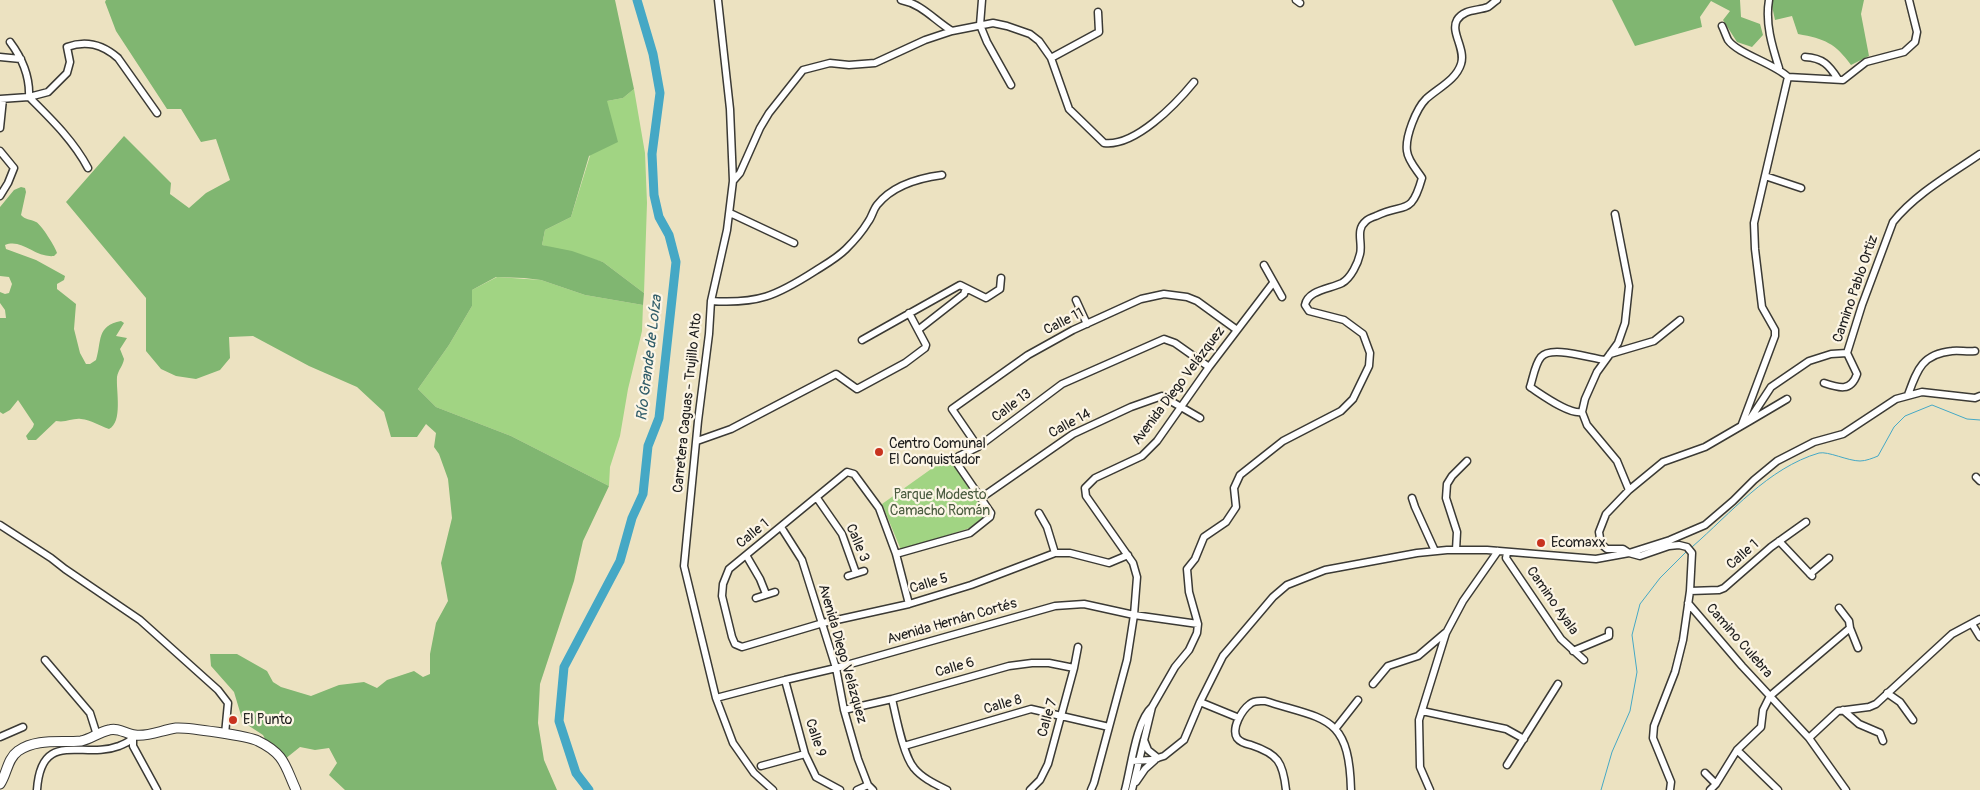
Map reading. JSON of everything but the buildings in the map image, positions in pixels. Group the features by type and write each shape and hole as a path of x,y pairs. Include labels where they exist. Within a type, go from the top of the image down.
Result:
{"main road":[{"path":"0,784 10,760 19,750 55,740 78,741 115,729 134,737 182,728 248,737 258,741 281,757 288,768 296,790"}],"street":[{"name":"Carretera Caguas - Trujillo Alto","path":"718,0 730,109 733,181 730,213 711,301 684,566 716,698 733,743 754,774 773,790"},
{"path":"901,0 922,8 941,25 952,31"},
{"path":"982,0 980,24 987,42 1011,85"},
{"path":"1125,790 1144,740 1152,707 1175,667 1189,650 1196,633 1198,624 1190,592 1187,569 1195,559 1204,537 1226,522 1236,508 1234,488 1240,474 1283,441 1342,411 1353,399 1369,366 1370,353 1363,334 1344,320 1309,311 1305,306 1306,302 1310,295 1344,282 1352,274 1361,253 1359,234 1365,221 1381,214 1407,208 1417,195 1422,178 1406,150 1413,116 1425,100 1451,79 1461,64 1462,50 1455,31 1456,21 1464,12 1497,0"},
{"path":"1769,0 1767,12 1768,26 1778,68"},
{"path":"1722,26 1728,40 1736,48 1778,68 1788,77 1843,80 1866,62 1904,52 1915,42 1916,32 1909,0"},
{"path":"1051,58 1099,32 1098,12"},
{"path":"733,181 740,172 760,128 803,70 830,64 875,63 925,40 980,24 993,23 1007,26 1030,34 1039,42 1051,58 1069,109 1104,143 1112,144 1122,141 1160,119 1194,82"},
{"path":"10,42 21,59 30,84 29,97 66,135 88,168"},
{"path":"0,128 2,99 29,97 48,92 66,73 70,62 67,47 77,43 89,43 110,50 118,58 157,113"},
{"path":"0,57 21,59"},
{"path":"1805,57 1820,58 1830,66 1838,79"},
{"path":"1745,423 1775,336 1775,330 1762,307 1754,223 1788,77"},
{"path":"0,151 14,168 0,196"},
{"name":"Camino Pablo Ortiz","path":"1628,553 1624,549 1607,549 1600,544 1599,532 1606,514 1629,490 1663,462 1705,447 1745,423 1764,396 1784,376 1809,360 1831,354 1847,353 1862,305 1893,222 1907,207 1980,154"},
{"path":"711,301 731,303 766,298 785,290 846,250 869,221 878,205 890,193 911,182 942,175"},
{"path":"1765,176 1802,188"},
{"path":"730,213 794,243"},
{"path":"1616,214 1629,286 1625,322 1618,343 1597,372 1585,399 1582,412 1587,425 1617,461 1629,490"},
{"path":"1264,265 1282,297"},
{"path":"862,340 960,285 986,298 1000,289 1001,278"},
{"name":"Avenida Diego Velázquez","path":"1091,790 1127,660 1138,577 1128,555 1086,496 1085,488 1095,478 1142,456 1157,441 1208,366 1273,283"},
{"path":"918,330 964,294 966,288"},
{"name":"Calle 11","path":"978,447 952,410 1028,355 1087,324 1141,299 1164,294 1187,297 1197,301 1237,330"},
{"path":"1076,300 1087,324"},
{"path":"697,441 731,429 836,374 857,389 905,363 925,348 926,345 909,313"},
{"path":"1610,354 1654,341 1680,320"},
{"name":"Calle 13","path":"896,554 970,532 990,517 991,513 956,462 959,456 978,447 1062,384 1164,339 1175,343 1208,366"},
{"path":"1582,412 1578,413 1569,410 1530,387 1540,358 1548,352 1556,351 1605,360"},
{"path":"1908,395 1920,366 1929,357 1954,351 1975,351"},
{"path":"1824,383 1838,388 1851,385 1854,382 1857,374 1847,353"},
{"path":"1136,761 1158,758 1170,752 1184,740 1223,656 1273,597 1287,585 1325,570 1435,551 1487,550 1596,559 1628,553 1670,540 1704,525 1777,461 1814,442 1844,434 1896,399 1922,392 1976,398 1980,396"},
{"name":"Calle 14","path":"981,498 1073,434 1123,411 1162,396 1180,406"},
{"path":"1745,423 1787,399"},
{"path":"1180,406 1200,418"},
{"path":"1456,550 1456,532 1446,498 1447,484 1467,460"},
{"name":"Calle 1","path":"735,644 722,596 722,584 729,569 847,472 854,474 879,508 896,554"},
{"name":"Calle 3","path":"816,498 842,534 856,574"},
{"path":"1412,498 1414,507 1435,551"},
{"path":"1039,514 1047,527 1056,553"},
{"name":"Calle 1","path":"1690,591 1719,590 1724,588 1779,541 1806,522"},
{"path":"0,525 140,620 218,690 228,703 225,734"},
{"name":"Avenida Diego Velázquez","path":"781,527 802,560 836,668 844,710 858,759 871,787"},
{"path":"1779,541 1811,575 1829,558"},
{"path":"1628,553 1640,556 1679,544 1687,547 1692,553 1690,591 1675,672 1654,726 1653,738 1670,782 1670,790"},
{"path":"1430,790 1420,767 1419,720 1446,632 1463,601 1498,552"},
{"name":"Calle 5","path":"735,644 742,647 823,623 909,604 971,585 1056,553 1070,553 1109,563 1128,555"},
{"name":"Camino Ayala","path":"1507,553 1506,558 1561,639 1584,660"},
{"path":"896,554 909,604"},
{"path":"746,555 760,579 766,594"},
{"name":"Calle 3","path":"848,576 864,572"},
{"path":"756,598 775,592"},
{"name":"Camino Culebra","path":"1688,603 1742,666 1809,738 1846,790"},
{"name":"Avenida Hernán Cortés","path":"716,698 836,668 1055,606 1084,604 1134,615 1198,624"},
{"path":"1839,608 1849,621 1858,648"},
{"path":"1809,738 1838,711 1869,707 1876,704 1952,634 1980,619"},
{"path":"1972,624 1980,636"},
{"path":"1710,790 1716,784 1736,750 1761,727 1763,710 1770,696 1850,628"},
{"path":"1573,651 1609,636 1609,631"},
{"path":"1372,684 1388,666 1418,656 1446,632"},
{"name":"Calle 7","path":"1030,790 1040,780 1048,764 1078,647"},
{"path":"45,660 90,713 97,735"},
{"name":"Calle 6","path":"844,710 892,699 1009,666 1049,663 1074,668"},
{"name":"Calle 9","path":"785,680 805,754 816,777 840,790"},
{"path":"1507,765 1558,684"},
{"path":"1887,693 1900,702 1912,720"},
{"path":"892,699 904,746 913,767 930,781 947,790"},
{"path":"1336,728 1358,700"},
{"path":"1286,790 1284,772 1281,764 1274,756 1265,750 1236,738 1235,731 1239,718 1250,703 1265,701 1316,716 1336,728 1344,740 1347,752 1351,790"},
{"path":"1200,702 1239,718"},
{"path":"1132,789 1141,727 1148,710 1152,707"},
{"name":"Calle 8","path":"904,746 1031,709 1109,726"},
{"path":"1843,710 1859,724 1880,733 1883,741"},
{"path":"1422,711 1506,729 1524,738"},
{"path":"0,737 23,727"},
{"path":"37,790 40,770 44,761 52,754 64,750 102,750 113,748 134,737"},
{"path":"134,737 133,746 157,790"},
{"path":"1144,740 1148,750 1158,758"},
{"path":"1736,750 1778,790"},
{"path":"761,766 805,754"},
{"path":"1132,789 1146,769 1158,758"},
{"path":"1705,772 1716,784"},
{"path":"857,790 871,787"}],"green space":[{"path":"106,0 615,0 634,89 623,98 607,101 618,142 589,156 571,217 545,230 542,245 572,251 603,262 644,293 643,305 585,295 541,280 496,277 472,290 472,306 449,345 418,389 436,407 511,436 609,486 583,541 574,581 540,684 538,723 544,760 557,790 345,790 329,775 337,763 329,748 315,750 300,747 285,759 267,743 263,735 243,722 234,692 211,666 210,654 237,654 267,671 273,682 281,687 311,696 339,685 364,682 377,688 387,680 414,671 423,677 430,674 430,654 436,623 448,601 441,563 452,518 448,479 439,454 434,447 436,433 426,424 417,437 391,437 384,412 357,387 309,366 253,336 229,337 230,358 220,370 196,379 176,376 161,369 146,351 146,298 66,202 124,136 171,183 170,194 189,208 206,193 230,180 216,139 201,142 181,109 167,109 116,31 105,2"},
{"path":"1612,0 1740,0 1741,17 1760,24 1763,35 1752,47 1737,42 1723,20 1730,11 1711,1 1700,17 1702,27 1635,46"},
{"path":"1773,0 1864,0 1861,14 1869,56 1851,65 1829,43 1798,34 1792,16 1775,20 1772,6"},
{"path":"634,89 645,153 647,203 644,293 603,262 542,245 545,230 571,217 607,101 623,98"},
{"path":"21,187 25,188 26,192 21,215 38,224 48,236 57,253 54,256 47,256 17,244 5,245 6,249 36,260 65,276 64,280 57,284 57,289 76,304 74,329 80,353 86,364 96,360 101,335 107,327 121,321 124,323 116,336 127,338 120,349 124,359 117,377 118,406 116,420 109,429 81,419 56,421 36,440 28,440 26,436 34,424 18,400 10,410 3,414 0,412 0,318 6,318 5,310 0,303 0,292 9,293 12,284 9,277 0,276 0,207 14,190"},
{"path":"497,277 541,280 585,295 643,305 642,331 628,389 620,436 610,467 609,486 511,436 436,407 418,389 449,345 472,306 472,290"},
{"name":"Parque Modesto Camacho Román","path":"948,457 987,514 970,528 901,550 882,504"}],"waterway":[{"name":"Río Grande de Loíza","path":"589,790 576,773 559,721 564,667 620,561 632,518 643,494 648,446 659,418 676,262 669,235 659,217 654,195 652,154 660,93 653,54 637,0"},
{"path":"1692,547 1767,480 1800,460 1819,453 1860,461 1878,456 1894,427 1905,416 1932,405 1967,419 1980,420"},
{"path":"1601,790 1612,752 1630,711 1637,672 1632,635 1640,604 1660,578 1686,552"}],"place":[{"name":"Centro Comunal El Conquistador","path":"879,452"},
{"name":"Ecomaxx","path":"1541,543"},
{"name":"El Punto","path":"233,720"}]}
